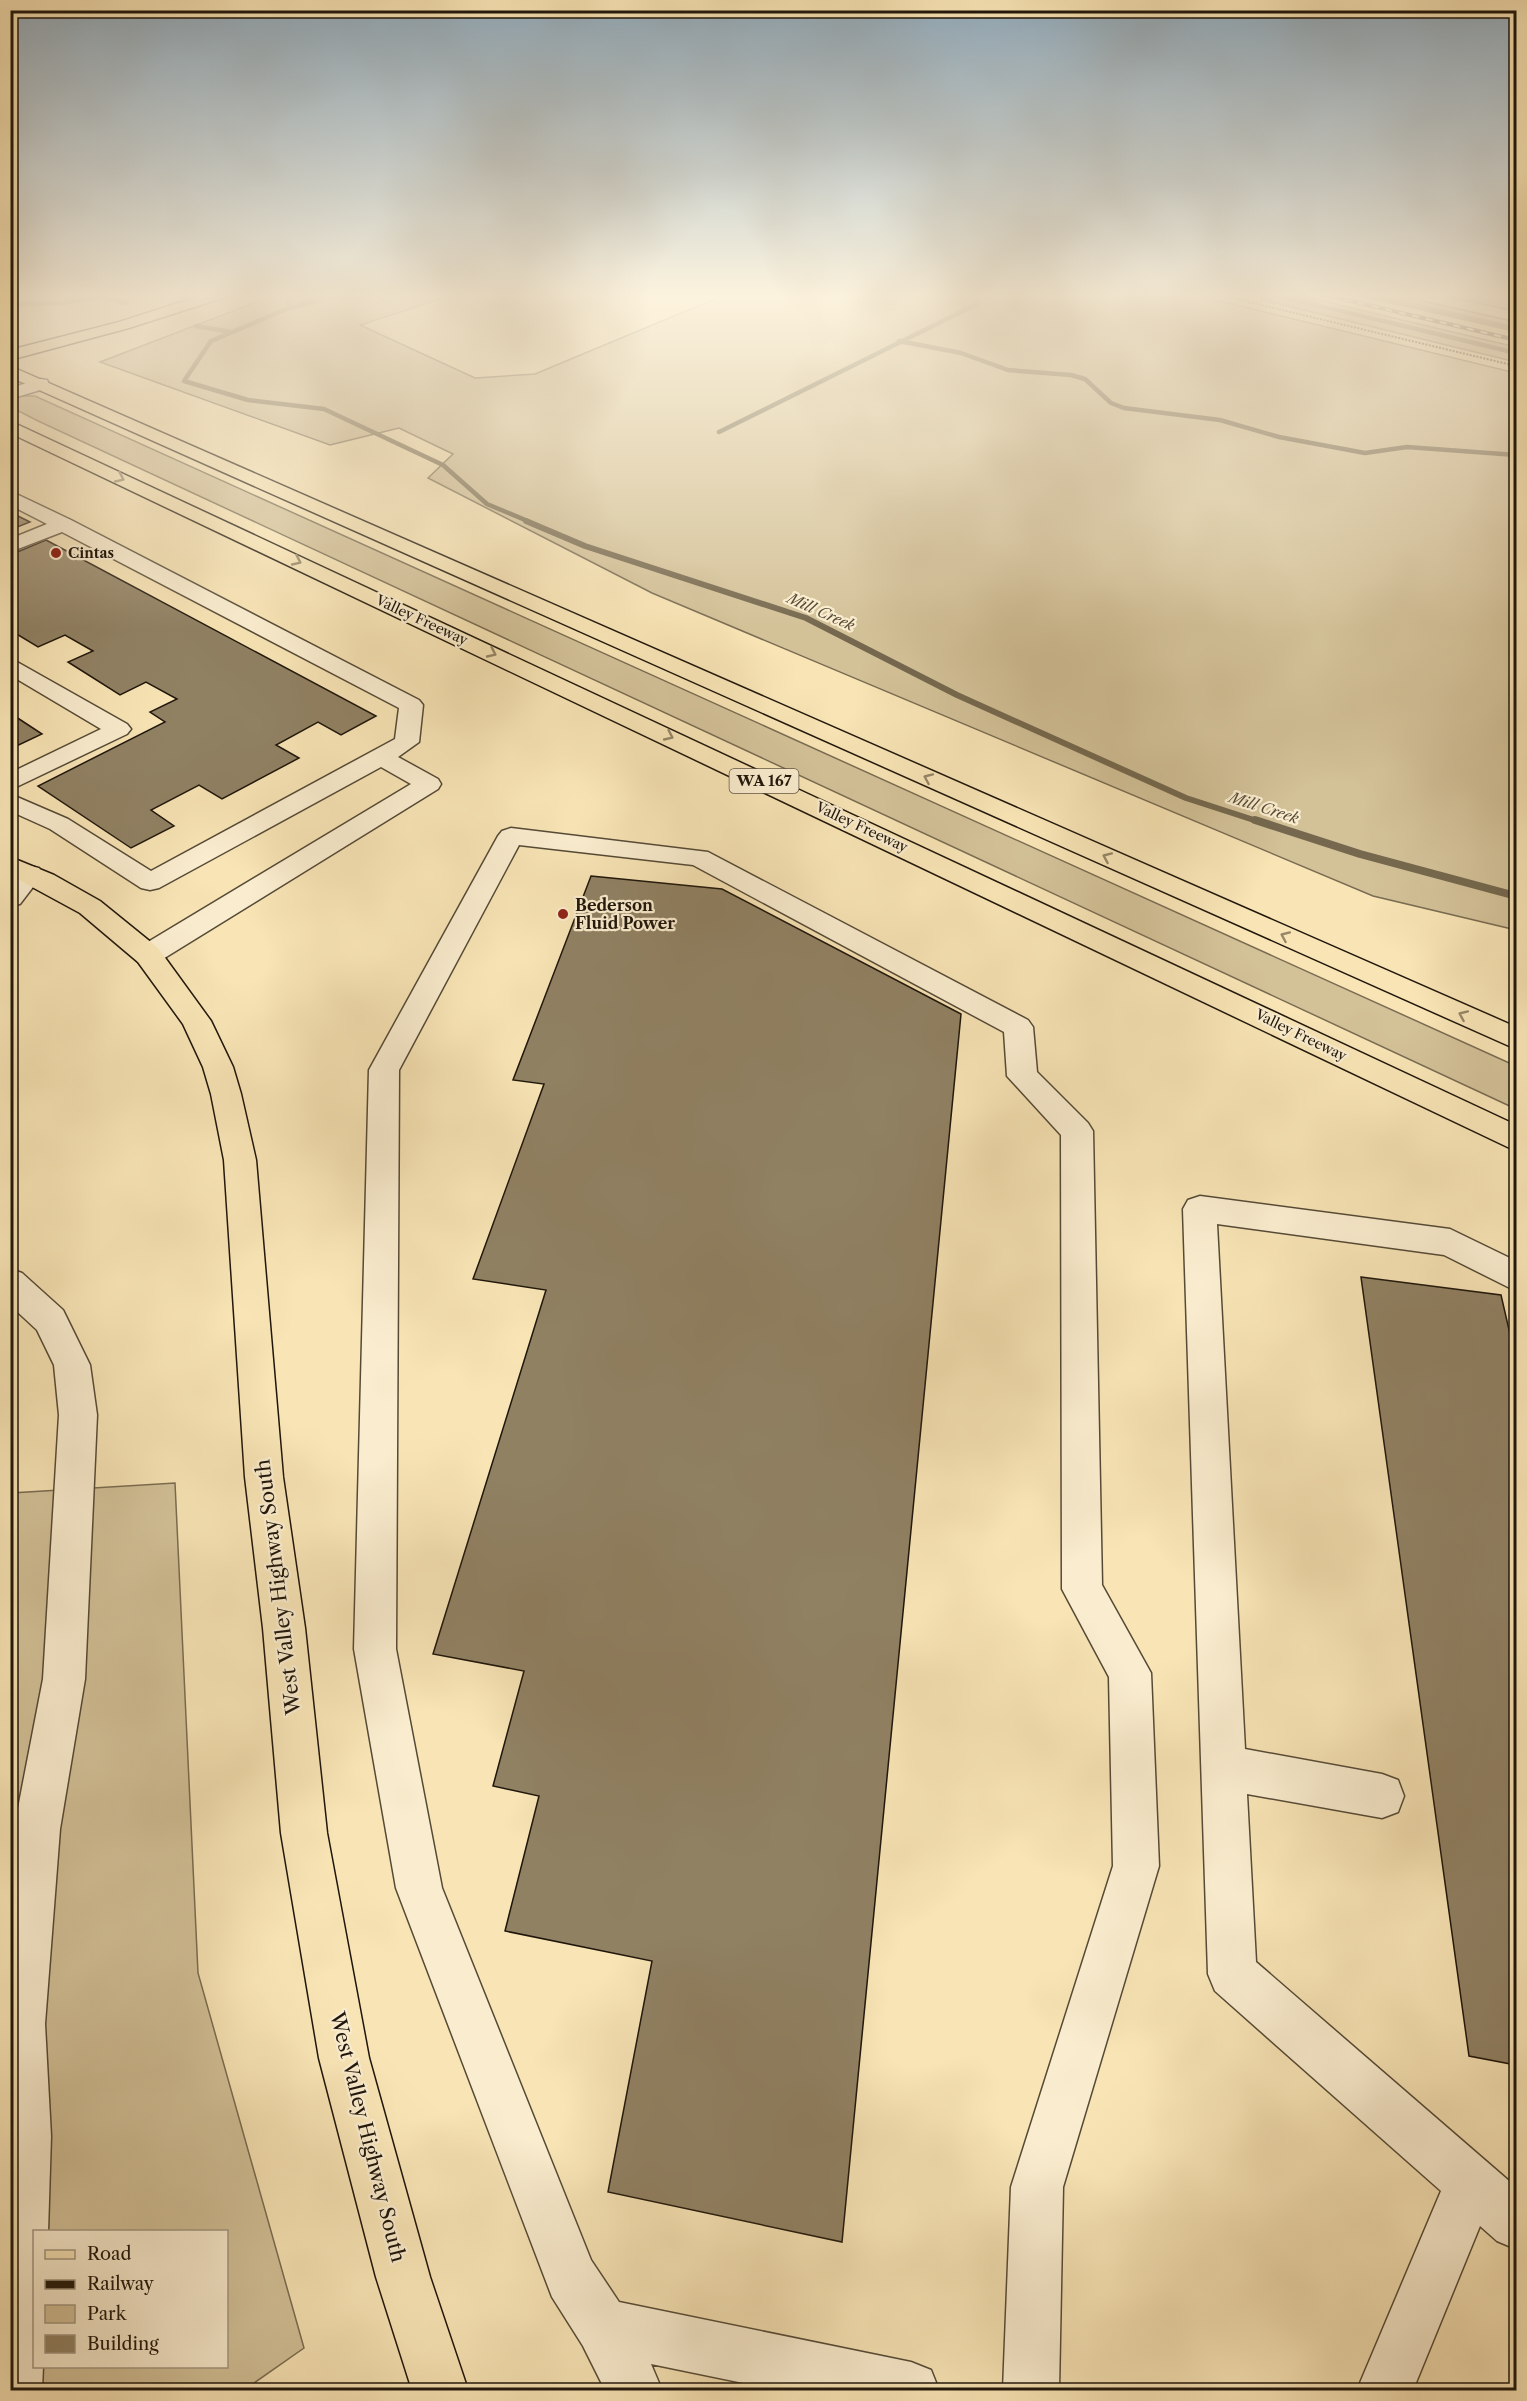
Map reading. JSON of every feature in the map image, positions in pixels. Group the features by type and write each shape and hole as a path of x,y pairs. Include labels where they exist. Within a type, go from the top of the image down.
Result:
{"main road":[{"path":"88,405 1516,1039"},
{"name":"Valley Freeway","path":"10,426 1190,982 1516,1139"},
{"name":"West Valley Highway South","path":"17,875 104,916 148,955 182,999 218,1066 240,1160 264,1477 284,1628 304,1833 344,2058 403,2277 438,2389"}],"street":[{"path":"10,497 411,705 407,742 150,882 59,824 10,801"},
{"path":"10,546 64,525"},
{"path":"10,665 119,729 10,783"},
{"path":"148,955 429,784 381,757"},
{"path":"634,2391 603,2326 571,2278 419,1888 375,1650 384,1070 511,836 699,858 1018,1027 1022,1076 1077,1131 1082,1588 1130,1673 1136,1866 1037,2187 1031,2391"},
{"path":"10,898 17,875"},
{"path":"1516,1277 1450,1242 1200,1209 1232,1974 1516,2222"},
{"path":"10,1283 50,1320 72,1365 78,1415 63,1679 37,1829 20,2024 25,2136 14,2391"},
{"path":"1223,1767 1382,1796"},
{"path":"1385,2391 1471,2182"},
{"path":"603,2326 910,2391"}],"green space":[{"path":"11,405 55,405 1516,1066 1516,1109 36,420"},
{"path":"219,405 1516,405 1516,930 1373,896 652,593 428,478 453,454 399,428 330,445"},
{"path":"175,1483 198,1973 304,2348 244,2390 11,2390 11,1493"}],"building":[{"path":"10,512 30,522 10,530"},
{"path":"46,540 376,716 341,735 318,722 276,745 299,758 222,799 199,785 151,810 174,826 131,848 38,786 165,722 150,712 177,699 146,682 120,695 68,662 93,651 65,635 38,647 10,630 10,607 13,606 10,604 10,555"},
{"path":"10,713 42,734 10,749"},
{"path":"591,876 722,889 961,1014 842,2242 608,2192 652,1961 505,1931 539,1796 493,1786 524,1671 433,1654 546,1290 473,1279 544,1084 513,1080"},
{"path":"1361,1277 1501,1295 1516,1360 1516,2065 1469,2056"}],"waterway":[{"name":"Mill Creek","path":"291,405 324,409 443,465 487,504 530,522"},
{"path":"719,432 773,405"},
{"path":"1116,405 1124,408 1220,420 1279,437 1365,453 1407,447 1516,455"},
{"name":"Mill Creek","path":"526,521 585,546 806,618 957,695 1186,798 1260,822"},
{"name":"Mill Creek","path":"1255,820 1360,854 1516,896"}],"place":[{"name":"Cintas","path":"56,553"},
{"name":"Bederson Fluid Power","path":"563,914"}]}
